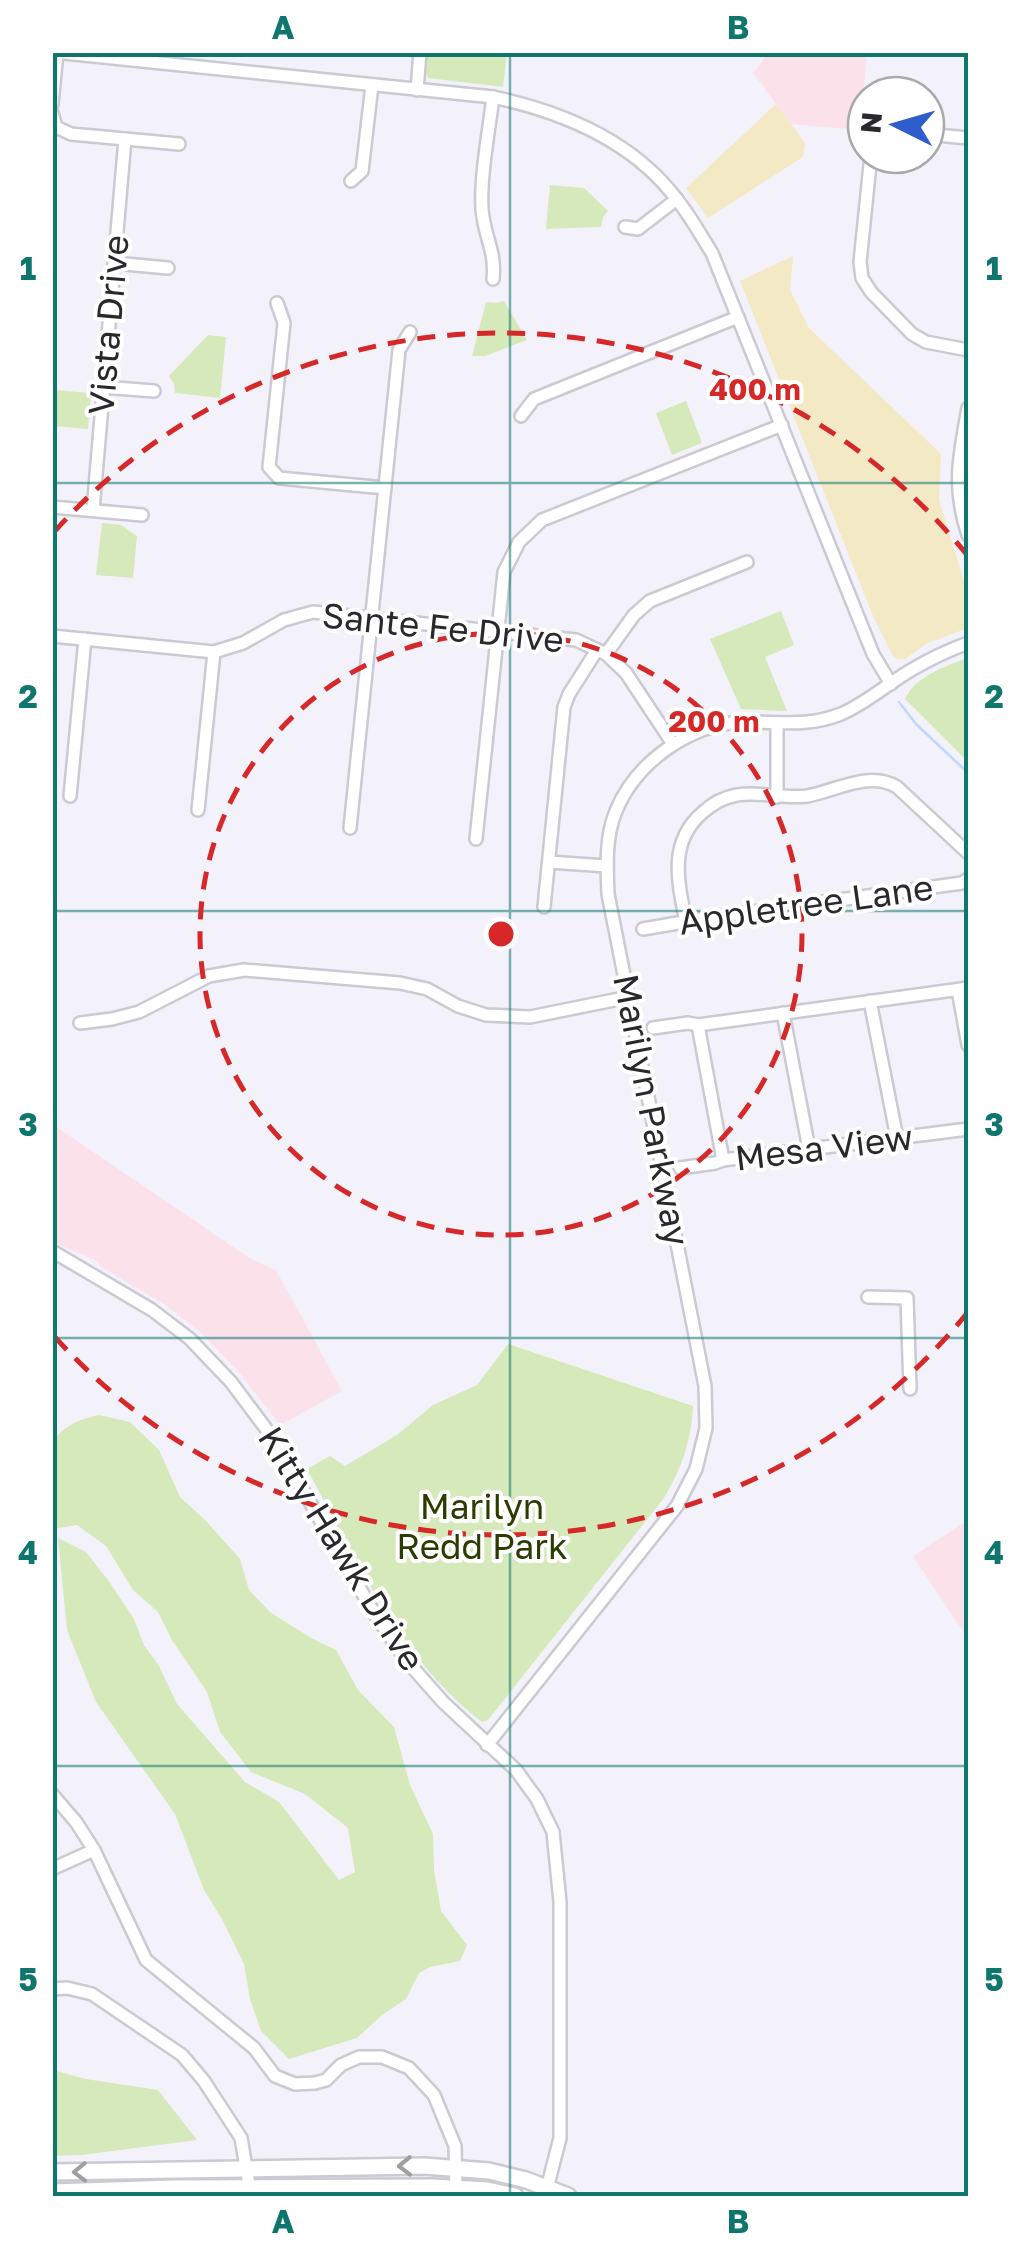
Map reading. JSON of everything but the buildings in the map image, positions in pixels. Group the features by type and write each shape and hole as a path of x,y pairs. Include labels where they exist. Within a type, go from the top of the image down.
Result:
{"main road":[{"path":"52,2172 424,2166 489,2170 526,2180 546,2192 568,2196"},
{"path":"52,2192 174,2188 250,2193 456,2194 487,2190 515,2196"}],"street":[{"path":"417,90 420,52"},
{"path":"52,104 56,53 493,97 562,116 604,136 644,163 677,199 712,253 873,654 890,684"},
{"path":"351,181 362,171 372,85"},
{"path":"493,97 482,204 485,231 495,258 493,279"},
{"path":"52,113 56,127 70,134 178,144"},
{"name":"Vista Drive","path":"92,510 125,139"},
{"path":"869,175 860,262 862,278 912,334 926,342 968,350"},
{"path":"625,227 638,229 677,199"},
{"path":"114,264 168,268"},
{"path":"277,303 284,322 270,467 279,478 385,488"},
{"path":"521,416 534,399 738,318"},
{"path":"350,828 399,350 410,332"},
{"path":"104,387 154,391"},
{"path":"968,408 958,488 968,535"},
{"path":"476,839 504,572 519,542 542,520 782,425"},
{"path":"52,507 142,514"},
{"path":"544,907 568,694 650,601 746,562"},
{"name":"Sante Fe Drive","path":"52,636 214,652 244,643 284,620 312,612 576,640 602,652 626,672 673,744"},
{"path":"70,796 85,639"},
{"name":"Marilyn Parkway","path":"487,1745 677,1506 696,1469 706,1428 705,1386 608,894 608,840 616,810 639,774 673,744 700,730 740,722 810,724 843,713 911,670 968,643"},
{"path":"198,810 214,652"},
{"path":"777,725 777,797"},
{"path":"686,922 678,881 679,852 689,825 707,808 740,794 806,796 861,782 887,781 968,852"},
{"path":"549,862 607,866"},
{"name":"Appletree Lane","path":"643,929 962,883 968,879"},
{"path":"80,1023 139,1012 208,976 244,970 400,983 427,989 458,1006 486,1015 530,1017 629,997"},
{"path":"653,1028 963,989 968,1045"},
{"path":"870,1002 897,1138"},
{"path":"784,1013 810,1149"},
{"path":"698,1024 724,1160"},
{"name":"Mesa View","path":"680,1168 968,1129"},
{"name":"Kitty Hawk Drive","path":"52,1251 152,1310 190,1339 231,1382 274,1438 374,1613 406,1660 443,1702 516,1770 537,1800 553,1832 560,1902 560,2138 546,2192"},
{"path":"868,1296 907,1298 910,1389"},
{"path":"52,1794 94,1850 146,1960 254,2048 276,2076 294,2084 316,2083 359,2057 382,2057 409,2068 434,2095 455,2146 456,2194"},
{"path":"52,1869 94,1850"},
{"path":"52,1988 92,1994 182,2055 241,2138 250,2193"}],"shaded area":[{"path":"768,53 867,53 865,75 846,75 846,129 791,124 753,73"},
{"path":"52,1124 251,1259 276,1270 342,1391 280,1425 238,1371 199,1331 97,1261 53,1242"},
{"path":"968,1520 968,1639 913,1556"}],"green space":[{"path":"425,53 507,53 503,87 428,78"},
{"path":"550,185 584,188 608,211 601,227 546,229"},
{"path":"504,301 527,340 485,356 472,356 486,302"},
{"path":"208,335 226,337 220,398 175,393 169,376"},
{"path":"53,390 91,393 88,429 53,426"},
{"path":"686,401 702,443 672,455 656,413"},
{"path":"102,523 121,525 137,536 133,578 96,575"},
{"path":"781,611 794,645 765,657 787,711 741,709 710,639"},
{"path":"968,658 968,762 905,699 923,678"},
{"name":"Marilyn Redd Park","path":"508,1344 693,1406 684,1454 664,1498 488,1720 482,1722 426,1668 403,1637 381,1605 307,1469 330,1456 345,1466 397,1435 433,1405 477,1385"},
{"path":"99,1415 130,1422 159,1450 180,1497 240,1559 249,1590 271,1613 336,1650 358,1690 394,1727 410,1785 433,1834 441,1911 467,1945 460,1961 419,1973 406,1999 357,2038 289,2059 261,2031 244,1964 204,1890 175,1814 96,1702 67,1630 58,1538 86,1552 108,1580 134,1619 177,1704 245,1782 279,1802 339,1880 355,1872 348,1828 305,1794 251,1772 220,1732 207,1692 158,1612 133,1590 106,1546 77,1525 53,1529 52,1437 76,1422"},
{"path":"53,2070 158,2090 197,2140 53,2156"}],"sand":[{"path":"776,104 805,143 803,157 708,218 686,188"},
{"path":"793,256 790,290 809,328 941,454 939,500 968,594 968,628 928,643 905,659 893,656 873,616 740,281"}],"waterway":[{"path":"899,702 916,724 968,773"}]}
